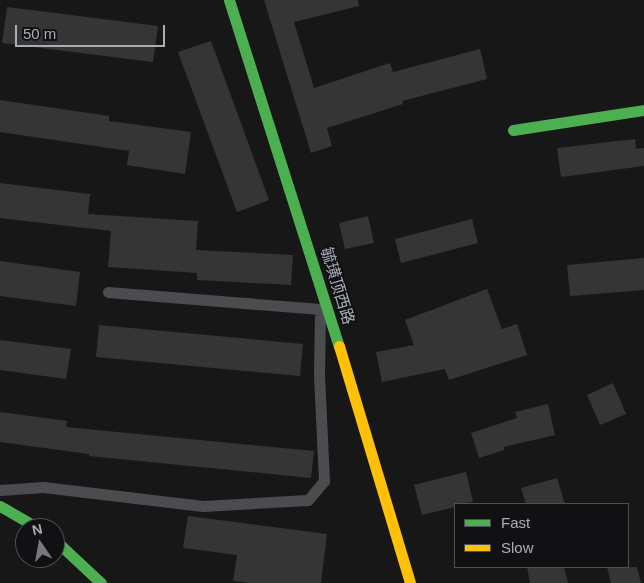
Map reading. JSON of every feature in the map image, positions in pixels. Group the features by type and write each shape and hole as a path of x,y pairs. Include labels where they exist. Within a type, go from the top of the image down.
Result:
{"street":[{"name":"毓璜顶西路","path":"228,0 313,262 410,583"},
{"path":"513,130 644,110"},
{"path":"0,506 21,518"},
{"path":"65,548 101,583"}],"lane":[{"path":"0,490 43,487 203,506 308,500 324,481 319,373 320,309 313,262"},
{"path":"108,292 320,309"}],"building":[{"path":"264,0 358,0 359,6 294,22 314,88 390,63 393,72 480,49 487,79 402,101 403,104 327,128 332,146 311,153"},
{"path":"7,7 158,26 153,62 2,43"},
{"path":"211,41 269,200 237,212 178,52"},
{"path":"0,100 109,116 109,121 191,132 185,174 127,165 129,151 0,132"},
{"path":"635,139 636,149 644,148 644,166 561,177 557,148"},
{"path":"0,183 90,194 88,214 198,221 196,250 293,255 291,285 197,280 197,273 108,267 111,231 0,218"},
{"path":"368,216 374,243 345,249 339,223"},
{"path":"472,219 478,243 401,263 395,239"},
{"path":"644,258 644,290 570,296 567,265"},
{"path":"0,261 80,272 76,306 0,296"},
{"path":"487,289 502,329 517,324 527,355 449,380 445,369 382,382 376,352 414,345 405,320"},
{"path":"99,325 303,344 300,376 96,357"},
{"path":"0,340 71,349 66,379 0,370"},
{"path":"613,383 626,414 600,425 587,395"},
{"path":"548,404 555,435 504,447 504,450 479,458 471,433 517,418 515,412"},
{"path":"0,412 67,421 66,427 314,451 311,478 89,456 89,454 0,442"},
{"path":"466,472 473,502 454,503 454,507 422,515 414,485"},
{"path":"557,478 565,503 526,503 521,488"},
{"path":"188,516 327,534 321,583 250,583 233,581 237,555 183,548"},
{"path":"637,567 641,583 611,583 607,568"},
{"path":"527,568 564,568 568,583 530,583"}],"traffic: fast":[{"path":"229,0 339,346"},
{"path":"513,130 644,110"},
{"path":"0,506 21,518"},
{"path":"65,549 101,583"}],"traffic: slow":[{"path":"339,346 410,583"}]}
